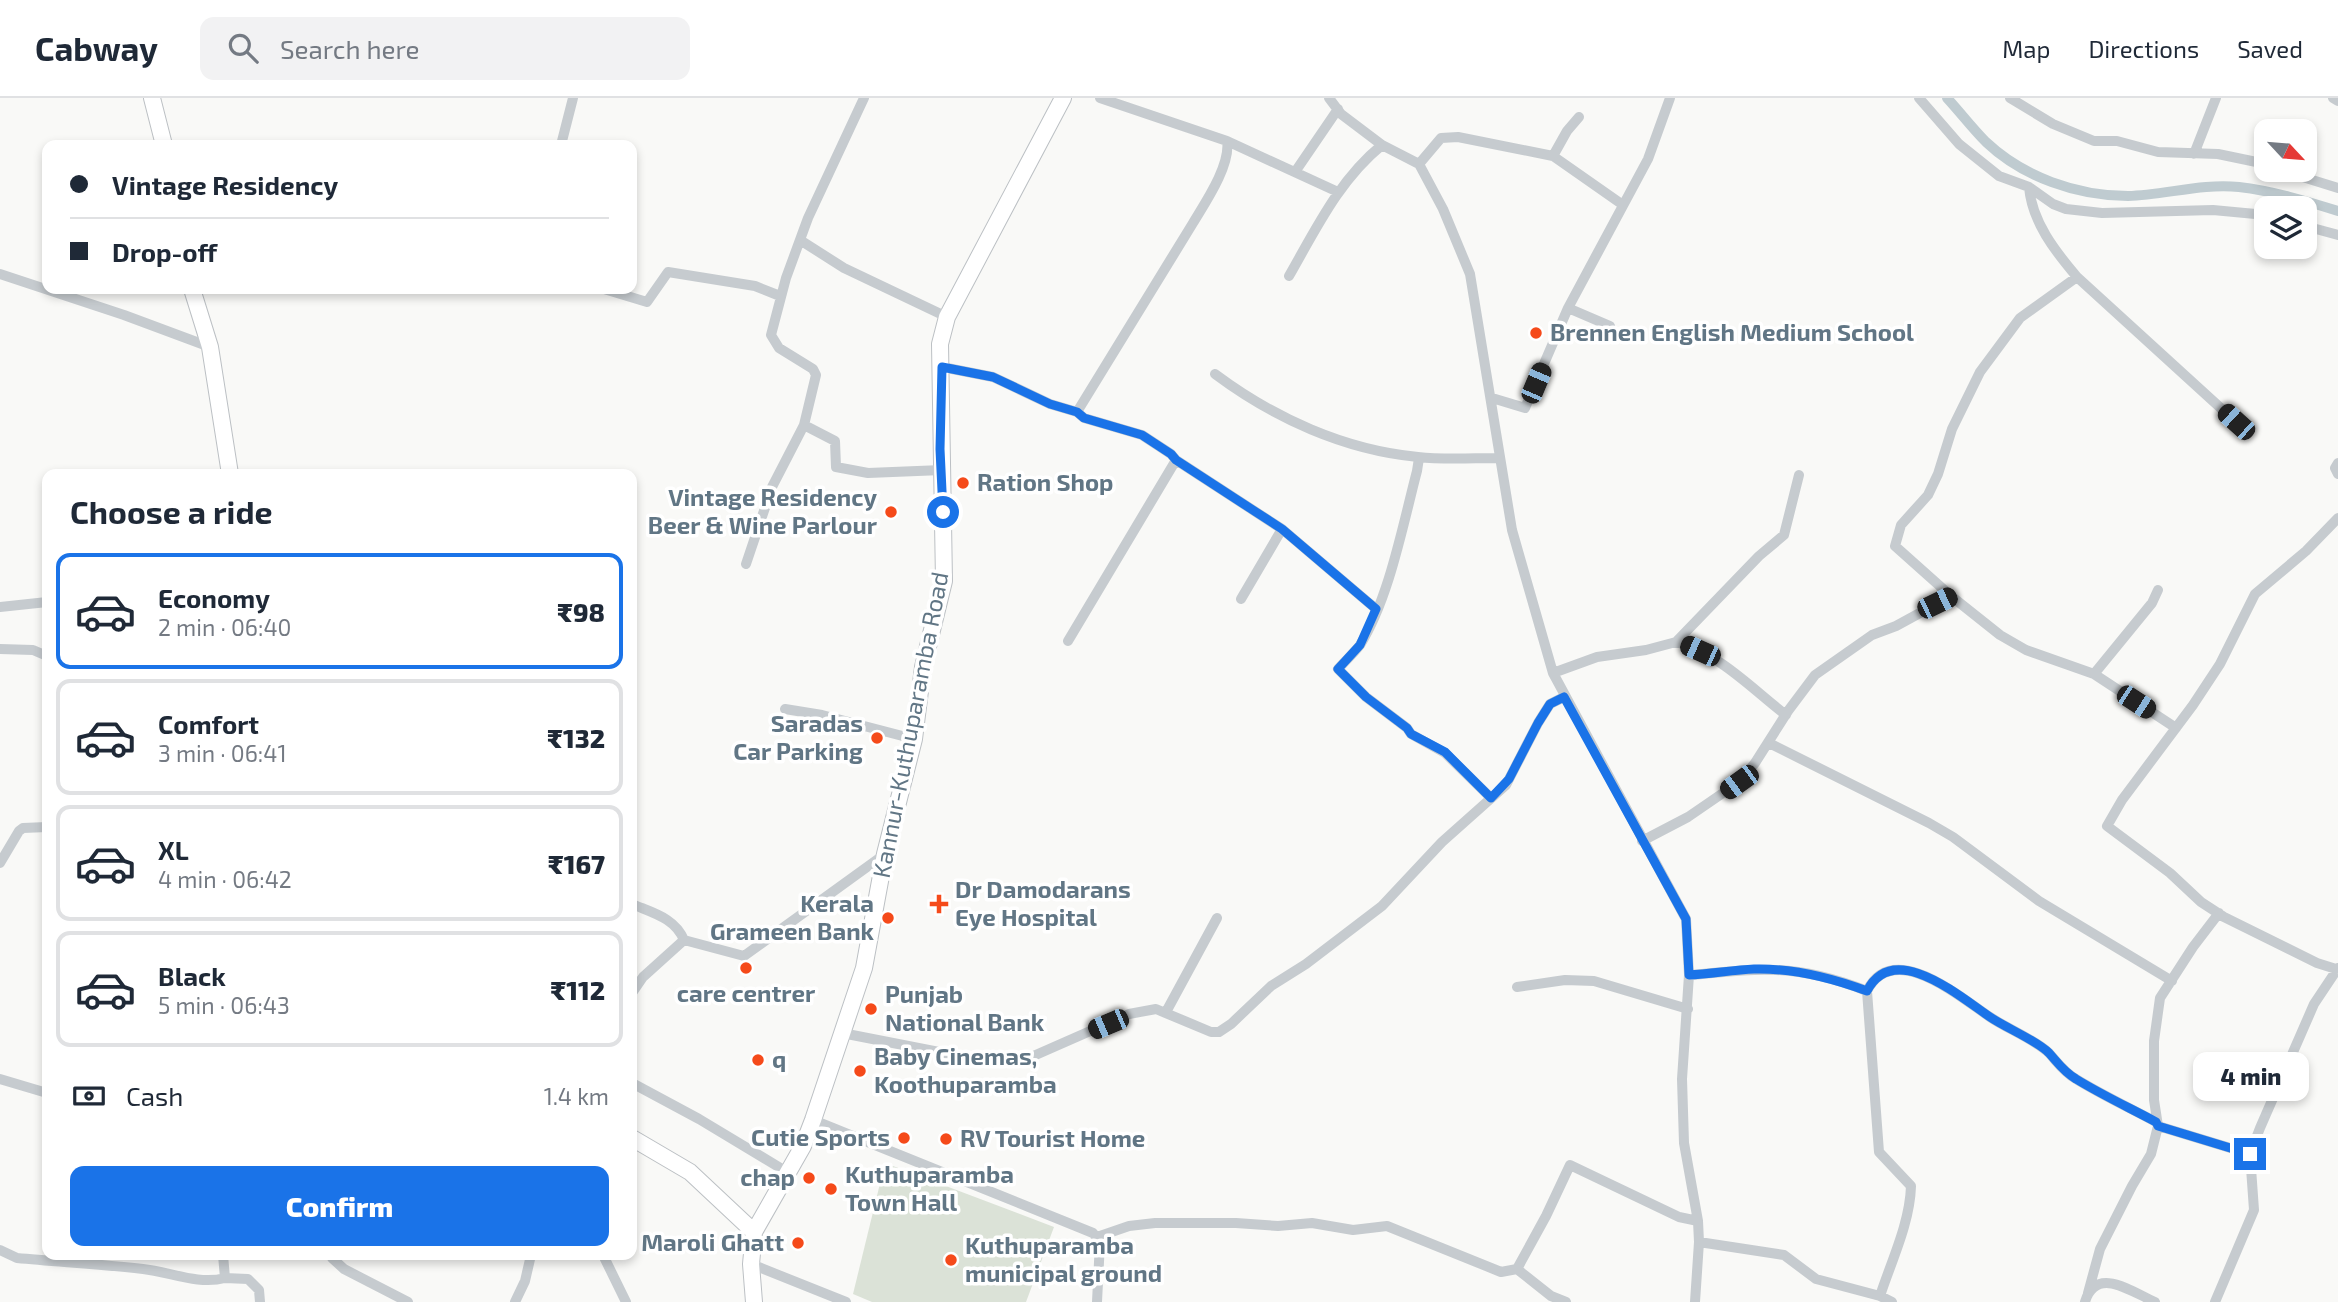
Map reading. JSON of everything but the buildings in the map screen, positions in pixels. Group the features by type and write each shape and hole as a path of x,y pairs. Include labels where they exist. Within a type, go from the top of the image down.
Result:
{"main road":[{"path":"142,98 152,140"},
{"path":"152,98 163,140"},
{"name":"Kannur-Kuthuparamba Road","path":"754,1232 803,1146 864,968 885,855 914,738 923,667 944,580 940,344 947,317 1063,98"},
{"path":"194,294 210,347 229,469"},
{"path":"637,1142 690,1172 754,1232 751,1264 754,1302"}],"street":[{"path":"562,140 573,98"},
{"path":"746,565 772,487 804,425 816,375 813,369 779,348 771,335 780,296 808,218 864,98"},
{"path":"1100,98 1227,141 1338,192"},
{"path":"1329,98 1338,109 1382,145 1419,164 1443,209 1470,274 1512,530 1553,673 1686,919 1689,975 1682,1079 1684,1143 1698,1221 1695,1302"},
{"path":"1492,398 1525,408 1569,308 1648,159 1670,98"},
{"path":"1919,98 1959,144 1999,176 2029,187 2053,204 2066,209 2102,212 2213,210 2254,214"},
{"path":"2010,98 2053,124 2094,141 2117,141 2158,152 2218,154 2254,162"},
{"path":"2194,154 2216,98"},
{"path":"2333,98 2338,101"},
{"path":"1295,172 1338,109"},
{"path":"1553,156 1567,131 1579,117"},
{"path":"1419,164 1441,138 1458,137 1553,156 1623,205"},
{"path":"1077,412 1210,195 1229,152 1227,141"},
{"path":"1289,275 1338,192 1364,160 1382,145"},
{"path":"2317,181 2338,188"},
{"path":"2029,187 2038,220 2057,253 2077,277 2236,422"},
{"path":"2317,229 2338,235"},
{"path":"800,240 845,268 947,317"},
{"path":"621,294 647,302 668,272 755,286 780,296"},
{"path":"0,274 42,288"},
{"path":"2077,277 2020,318 1980,372 1952,429 1938,474 1928,495 1901,526 1895,546 2000,635 2026,650 2094,674 2176,728"},
{"path":"60,294 210,347"},
{"path":"1569,308 1610,326"},
{"path":"942,367 993,377 1050,404 1077,412 1084,418 1142,435 1282,529 1376,609"},
{"path":"1215,374 1236,389 1319,434 1368,448 1419,458 1499,458"},
{"path":"804,425 835,441 836,467 868,473 942,470"},
{"path":"1419,458 1411,495 1376,609 1360,645 1338,669 1366,697 1411,734 1445,752 1491,798"},
{"path":"1068,640 1176,460"},
{"path":"2338,463 2335,468 2338,474"},
{"path":"1553,673 1597,657 1647,650 1676,642 1759,556 1784,535 1799,475"},
{"path":"2215,1302 2254,1210 2250,1154 2314,1004 2337,969 2317,962 2219,914 2107,826 2122,800 2220,664 2255,594 2306,551 2338,518"},
{"path":"1241,599 1282,529"},
{"path":"2094,674 2152,603 2158,590"},
{"path":"1642,841 1688,817 1739,782 1815,675 1872,635 1896,626 1951,596"},
{"path":"0,607 42,603"},
{"path":"1676,642 1700,651 1722,665 1786,715"},
{"path":"0,649 33,650 42,654"},
{"path":"842,1033 990,1062 1022,1061 1129,1014 1156,1009 1211,1032 1219,1031 1231,1024 1271,986 1306,964 1381,906 1442,842 1509,779 1550,704 1564,697"},
{"path":"785,709 822,715 914,738"},
{"path":"1769,743 1929,823 2039,901 2172,981"},
{"path":"0,863 19,831 23,828 42,827"},
{"path":"684,940 704,943 744,956 885,855"},
{"path":"637,906 669,920 679,928 684,940"},
{"path":"2087,1297 2100,1249 2151,1154 2157,1124 2154,1041 2160,998 2219,914"},
{"path":"1166,1012 1217,918"},
{"path":"637,986 684,940"},
{"path":"1689,975 1752,969 1779,970 1841,981 1867,991"},
{"path":"1880,1296 1911,1197 1911,1186 1879,1152 1867,991 1872,982 1883,974 1903,971 1921,974 1966,998 1988,1016 2042,1049 2076,1079 2157,1124 2250,1154"},
{"path":"1517,987 1565,980 1594,981 1688,1009"},
{"path":"0,1079 42,1092"},
{"path":"637,1086 787,1172"},
{"path":"813,1120 1087,1230 1097,1237 1100,1248 1097,1302"},
{"path":"1517,1269 1570,1165 1679,1217 1698,1221"},
{"path":"1097,1237 1129,1226 1155,1223 1278,1226 1312,1223 1353,1230 1387,1226 1501,1272 1517,1269 1551,1296 1566,1302"},
{"path":"1699,1242 1784,1255 1816,1279 1880,1296 1892,1302"},
{"path":"0,1251 17,1258 148,1269 198,1280 248,1279 259,1290 260,1302"},
{"path":"223,1260 225,1278"},
{"path":"334,1260 344,1269 408,1302"},
{"path":"515,1302 525,1281 530,1260"},
{"path":"605,1260 626,1302"},
{"path":"751,1264 846,1302"},
{"path":"2087,1297 2101,1283 2110,1282 2155,1302"}],"shaded area":[{"name":"Kuthuparamba municipal ground","path":"885,1163 1054,1227 1026,1302 872,1302 853,1294"}],"waterway":[{"path":"1947,98 1981,137 2001,154 2034,174 2070,188 2128,196 2211,187 2239,187 2302,200 2338,211"}],"place":[{"name":"Brennen English Medium School","path":"1536,333"},
{"name":"Ration Shop","path":"963,483"},
{"name":"Vintage Residency Beer & Wine Parlour","path":"891,512"},
{"name":"Saradas Car Parking","path":"877,738"},
{"name":"Dr Damodarans Eye Hospital","path":"939,904"},
{"name":"Kerala Grameen Bank","path":"888,918"},
{"name":"care centrer","path":"746,968"},
{"name":"Punjab National Bank","path":"871,1009"},
{"name":"q","path":"758,1060"},
{"name":"Baby Cinemas, Koothuparamba","path":"860,1071"},
{"name":"Cutie Sports","path":"904,1138"},
{"name":"RV Tourist Home","path":"946,1139"},
{"name":"chap","path":"809,1178"},
{"name":"Kuthuparamba Town Hall","path":"831,1189"},
{"name":"Maroli Ghatt","path":"798,1243"},
{"name":"Kuthuparamba municipal ground","path":"951,1260"}],"route":[{"path":"943,512 940,449 942,367 993,377 1050,404 1077,412 1084,418 1142,435 1282,529 1376,609 1360,645 1338,669 1366,697 1411,734 1445,752 1491,798 1506,785 1550,704 1564,697 1686,919 1689,975 1752,969 1779,970 1841,981 1867,991 1878,975 1903,971 1921,974 1966,998 1988,1016 2035,1044 2076,1079 2156,1122 2158,1126 2250,1154"}]}
